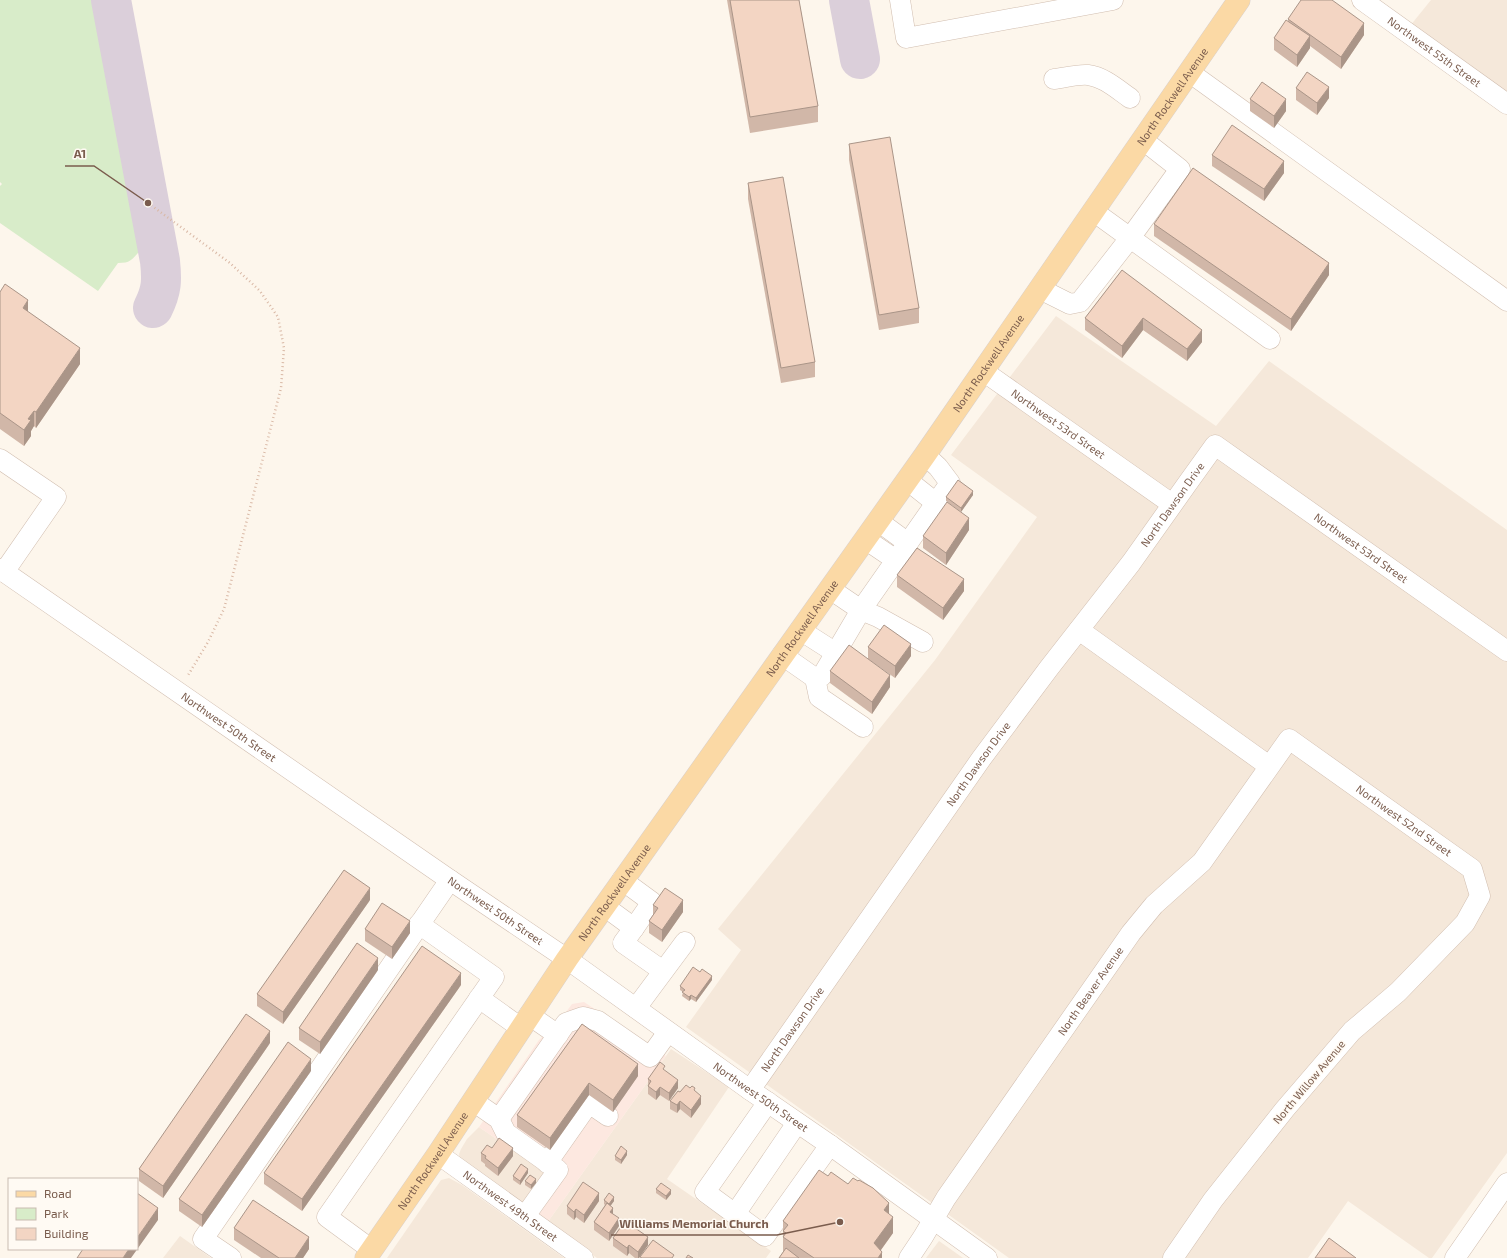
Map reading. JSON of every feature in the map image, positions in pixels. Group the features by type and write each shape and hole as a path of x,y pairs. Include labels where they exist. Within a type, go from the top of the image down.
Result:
{"main road":[{"name":"North Rockwell Avenue","path":"369,1254 438,1154 567,959 925,455 1239,0"}],"street":[{"path":"900,0 906,38 1113,0"},
{"name":"Northwest 55th Street","path":"1366,1 1507,104"},
{"path":"1189,72 1507,301"},
{"path":"1054,80 1088,75 1109,83 1130,98"},
{"path":"1040,288 1070,304 1080,302 1130,238 1180,170 1143,140"},
{"path":"1093,211 1270,339"},
{"name":"Northwest 53rd Street","path":"983,371 1172,504"},
{"name":"Northwest 53rd Street","path":"1216,445 1507,651"},
{"name":"North Dawson Drive","path":"750,1090 981,759 1131,563 1172,504 1216,445"},
{"path":"815,678 822,676 861,610 950,483 925,455"},
{"path":"0,459 56,497 2,570"},
{"path":"907,480 936,503"},
{"path":"871,530 908,543"},
{"path":"871,530 896,560"},
{"name":"Northwest 50th Street","path":"2,570 450,880 567,959 750,1090 830,1145 986,1258"},
{"path":"830,588 861,610 878,617 923,642"},
{"path":"800,630 836,653"},
{"path":"1079,630 1269,766"},
{"path":"782,655 815,678 819,697 863,726"},
{"name":"North Beaver Avenue","path":"909,1258 923,1238 946,1198 1131,933 1154,905 1202,862 1289,738"},
{"name":"Northwest 52nd Street","path":"1289,738 1472,869 1480,896 1465,923"},
{"path":"231,1258 203,1239 450,880"},
{"path":"622,880 652,902 623,943 663,971"},
{"path":"604,906 634,928"},
{"name":"North Willow Avenue","path":"1173,1258 1213,1200 1284,1109 1352,1031 1398,992 1465,923"},
{"path":"369,1254 327,1217 494,977 419,924"},
{"path":"611,1030 663,971 684,942"},
{"path":"479,998 525,1021 558,1035"},
{"path":"499,1119 566,1023 583,1017 598,1021 650,1057 668,1032"},
{"path":"473,1101 499,1119 506,1133 558,1170 525,1216"},
{"path":"768,1102 705,1192 765,1236 830,1145"},
{"path":"547,1162 590,1103 608,1116"},
{"path":"734,1214 798,1123"},
{"name":"Northwest 49th Street","path":"438,1154 583,1258"},
{"path":"1455,1258 1507,1183"}],"path":[{"path":"148,203 230,263 260,291 278,317 284,348 281,388 224,609 208,642 178,692"}],"shaded area":[{"path":"1431,0 1507,0 1507,94 1410,26"},
{"path":"1056,316 1216,426 1269,361 1507,530 1507,1153 1432,1258 1429,1258 1348,1201 1308,1258 1009,1258 686,1027 741,950 718,929 935,660 1037,517 951,455"},
{"path":"584,1002 666,1056 547,1223 524,1206 546,1173 479,1127 539,1040 561,1019 572,1004"},
{"path":"671,1049 729,1087 667,1179 771,1251 766,1258 597,1258 547,1223"},
{"path":"479,1127 546,1173 524,1206 460,1160 459,1154 461,1149 467,1139"},
{"path":"449,1178 462,1185 564,1258 387,1258 441,1180"},
{"path":"180,1236 211,1258 163,1258"},
{"path":"939,1241 963,1258 926,1258"}],"green space":[{"path":"0,0 93,0 141,250 129,261 118,263 98,291 0,223 0,186 2,184 0,182"}],"building":[{"path":"730,0 799,0 818,106 750,117"},
{"path":"1301,0 1332,0 1364,23 1341,57 1288,19"},
{"path":"1286,20 1310,36 1297,55 1274,38"},
{"path":"1307,72 1329,87 1317,103 1296,88"},
{"path":"1262,82 1286,99 1274,116 1250,99"},
{"path":"1232,125 1284,161 1264,189 1212,155"},
{"path":"890,137 919,308 879,315 849,144"},
{"path":"1193,168 1329,263 1291,319 1154,224"},
{"path":"783,177 815,362 781,368 748,183"},
{"path":"1122,270 1202,330 1187,349 1143,318 1122,346 1085,318"},
{"path":"5,284 28,300 23,308 80,348 36,412 34,411 28,419 31,420 24,430 0,413 0,292"},
{"path":"958,480 973,491 961,508 946,497"},
{"path":"947,502 969,518 946,553 923,536"},
{"path":"917,548 964,579 943,608 897,575"},
{"path":"884,625 911,644 895,666 868,647"},
{"path":"849,645 890,675 872,702 830,671"},
{"path":"344,870 370,888 283,1012 257,994"},
{"path":"665,888 683,900 662,930 649,921 658,908 653,905"},
{"path":"382,903 410,921 392,947 365,929"},
{"path":"357,943 378,958 320,1042 299,1028"},
{"path":"422,946 461,973 302,1199 264,1173"},
{"path":"693,967 700,972 702,969 712,976 696,998 691,995 689,997 682,992 685,990 680,986"},
{"path":"246,1014 270,1031 163,1186 139,1169"},
{"path":"582,1024 638,1064 613,1100 589,1083 550,1138 517,1115"},
{"path":"288,1042 311,1059 202,1215 179,1199"},
{"path":"660,1062 665,1066 663,1069 678,1080 669,1093 660,1087 656,1092 648,1086 651,1081 648,1079"},
{"path":"686,1085 690,1088 692,1086 695,1088 694,1090 701,1096 691,1110 680,1101 677,1105 670,1101 678,1091 680,1092"},
{"path":"499,1138 513,1148 498,1168 481,1153 487,1145 492,1148"},
{"path":"621,1146 627,1151 621,1160 615,1156"},
{"path":"521,1164 528,1169 520,1181 513,1176"},
{"path":"819,1170 828,1176 831,1172 848,1184 853,1178 858,1181 859,1180 873,1188 889,1203 884,1210 893,1217 874,1243 882,1252 878,1258 814,1258 783,1237 786,1233 783,1231 788,1225 783,1221"},
{"path":"530,1175 536,1179 531,1185 525,1181"},
{"path":"583,1182 599,1193 584,1215 576,1209 574,1212 567,1206"},
{"path":"661,1183 671,1190 666,1196 656,1189"},
{"path":"609,1193 614,1197 609,1204 604,1200"},
{"path":"138,1194 158,1208 138,1237"},
{"path":"253,1200 309,1237 295,1258 279,1258 234,1228"},
{"path":"607,1203 613,1208 610,1212 619,1218 609,1233 594,1222"},
{"path":"625,1221 648,1237 638,1252 629,1245 627,1248 613,1238"},
{"path":"1329,1238 1356,1258 1315,1258"},
{"path":"653,1240 674,1255 672,1258 640,1257"},
{"path":"786,1248 799,1258 779,1258"},
{"path":"82,1250 128,1250 123,1258 77,1258"},
{"path":"688,1255 693,1258 686,1258"}],"taxiway":[{"path":"111,0 160,261 161,285 153,308"},
{"path":"849,0 860,59"}],"place":[{"name":"A1","path":"148,203"},
{"name":"Williams Memorial Church","path":"840,1222"}]}
